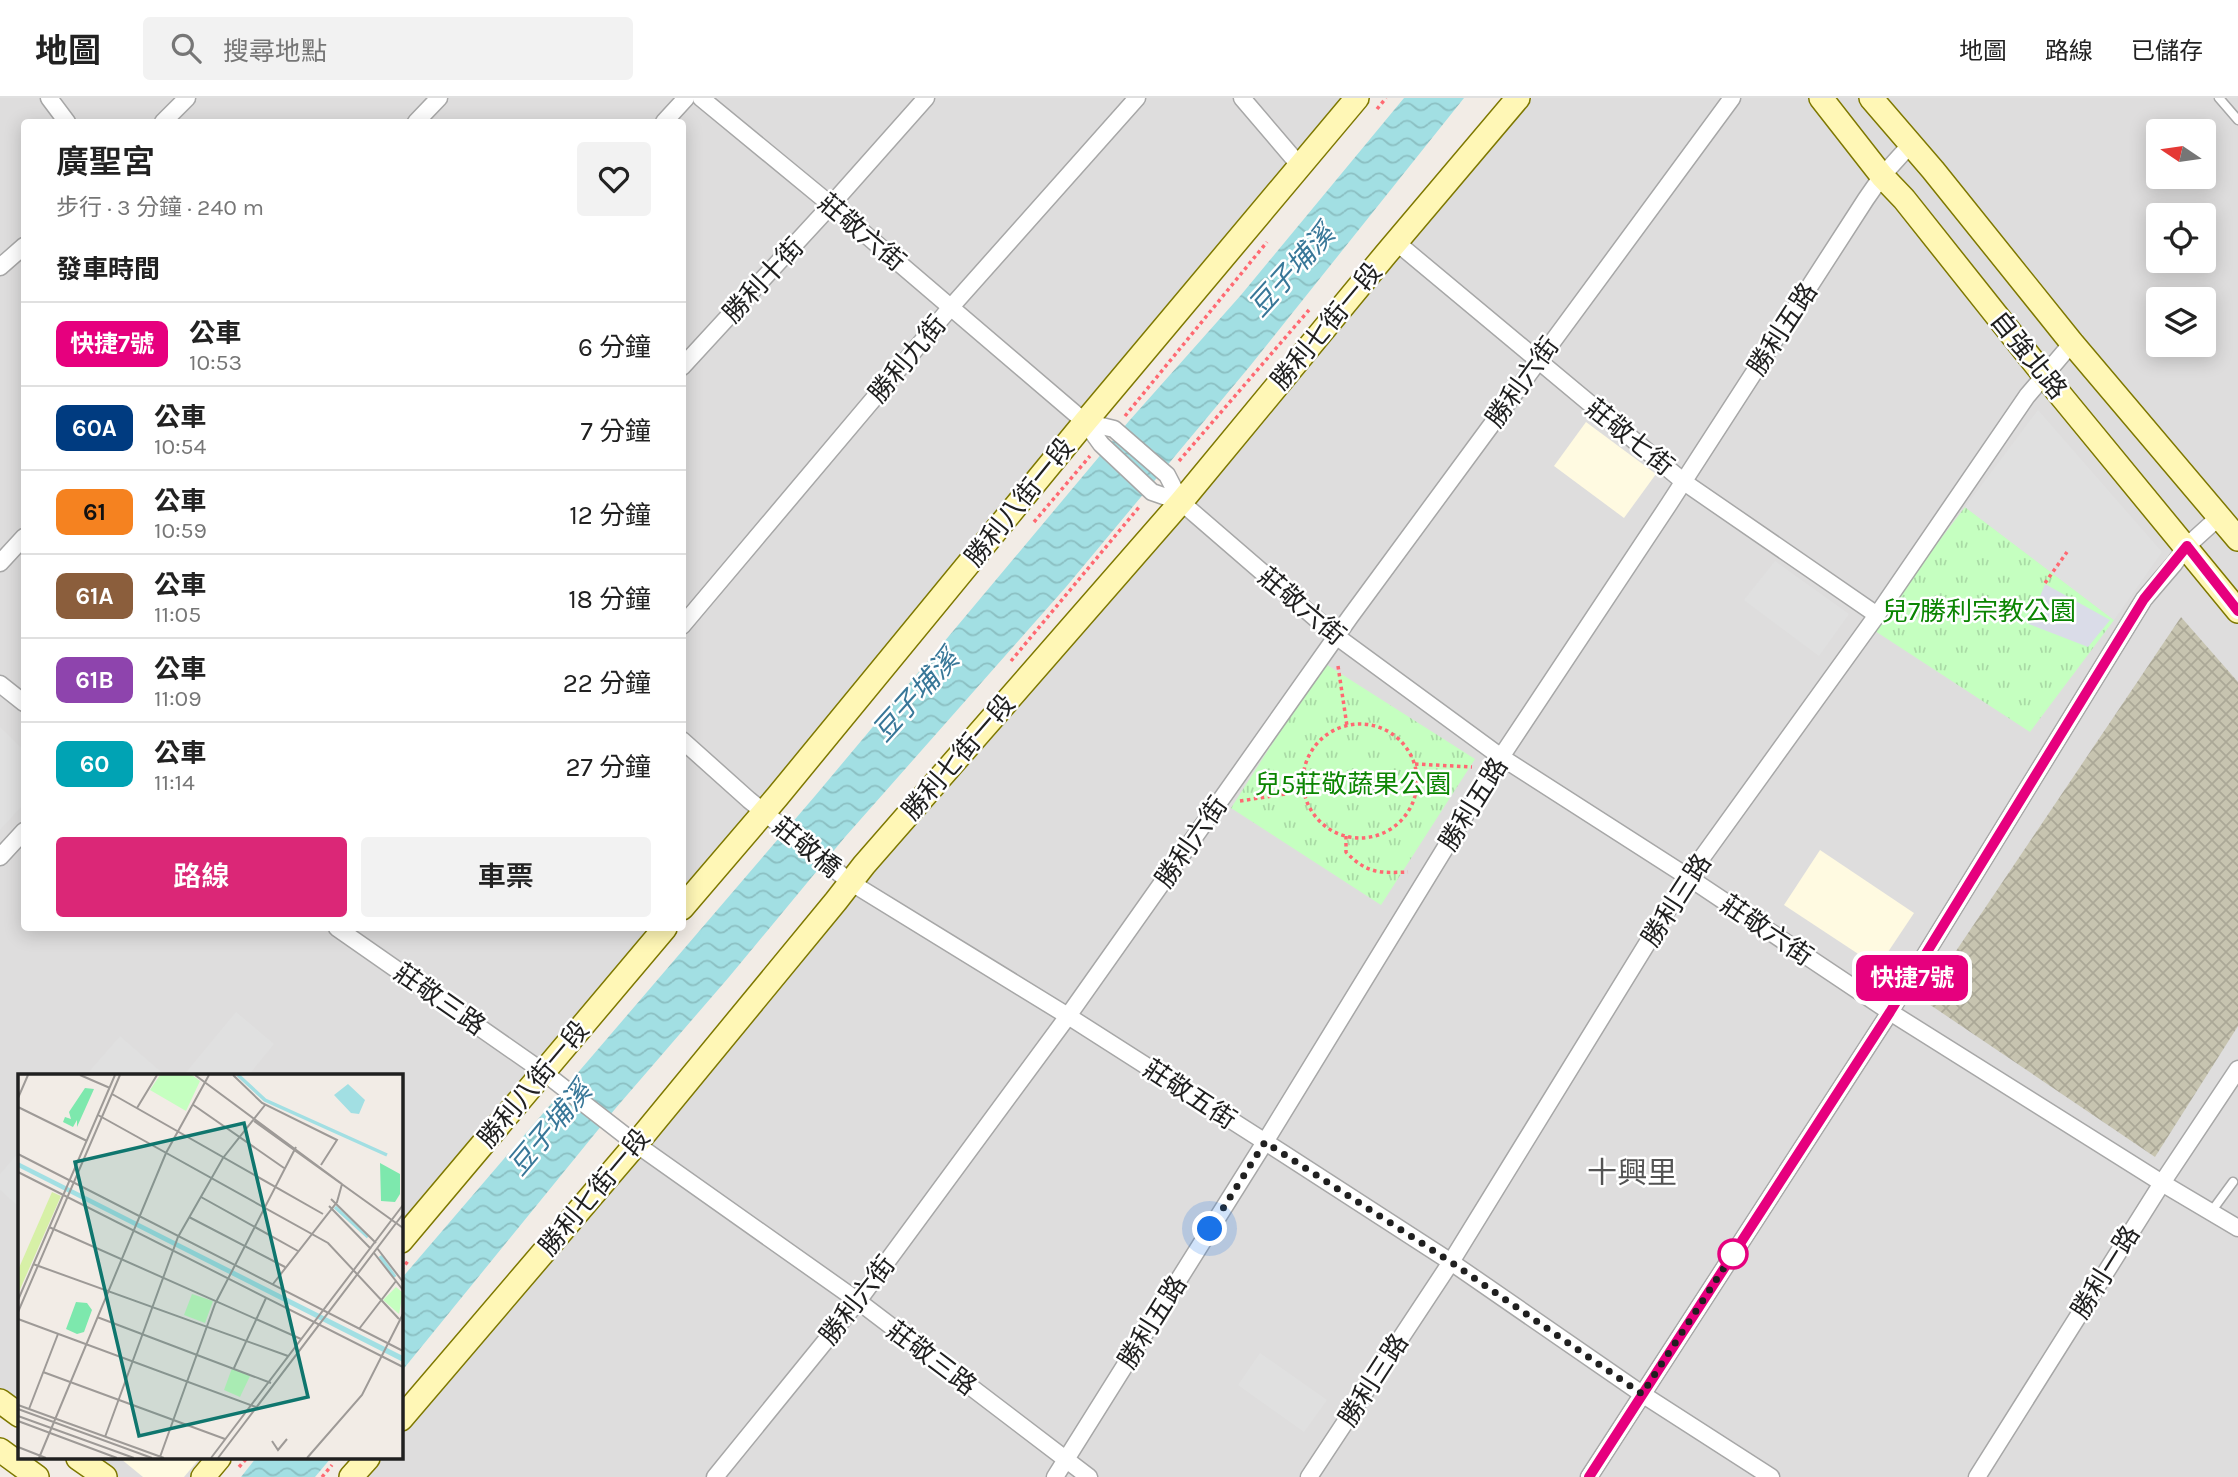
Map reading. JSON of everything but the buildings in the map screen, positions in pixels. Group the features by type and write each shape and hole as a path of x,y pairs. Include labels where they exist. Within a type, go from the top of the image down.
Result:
{"street":[{"path":"49,98 65,119"},
{"path":"166,119 187,98"},
{"path":"419,119 439,98"},
{"path":"667,119 686,98"},
{"name":"莊敬六街","path":"701,98 1085,422"},
{"name":"勝利十街","path":"686,363 926,98"},
{"name":"勝利九街","path":"686,621 951,307 1137,98"},
{"path":"1242,98 1300,166"},
{"name":"勝利八街一段","path":"686,903 1357,98"},
{"name":"勝利七街一段","path":"402,1418 636,1144 850,882 1181,502 1518,98"},
{"name":"勝利六街","path":"715,1477 858,1301 1068,1016 1336,636 1732,98"},
{"name":"自強北路","path":"1821,98 2238,611"},
{"name":"自強北路","path":"1871,98 1933,170 2072,343 2238,539"},
{"name":"勝利五路","path":"1055,1477 1265,1142 1501,757 1684,482 1866,199 1882,176 1910,145"},
{"name":"莊敬七街","path":"1396,242 1684,482 1877,615"},
{"path":"0,267 21,249"},
{"name":"勝利三路","path":"1309,1477 1451,1262 1688,877 1877,615 2044,375 2072,343"},
{"path":"1085,422 1119,423 1167,475 1181,502"},
{"path":"1085,422 1101,444 1152,492 1181,502"},
{"name":"莊敬六街","path":"1181,502 1336,636 1501,757 1688,877 1890,1012 2161,1183 2238,1228"},
{"path":"1589,1477 1890,1012 2144,599 2187,546 2219,517"},
{"path":"0,563 21,540"},
{"path":"0,684 21,701"},
{"path":"686,744 764,813"},
{"name":"莊敬橋","path":"764,813 850,882"},
{"path":"0,857 21,834"},
{"name":"莊敬五街","path":"850,882 1068,1016 1451,1262 1642,1394 1771,1477"},
{"name":"莊敬三路","path":"341,931 542,1071 636,1144 858,1301 1088,1477"},
{"name":"勝利八街一段","path":"402,1240 542,1071 663,931"},
{"name":"勝利一路","path":"1977,1477 2161,1183 2238,1069"},
{"path":"0,1401 18,1414"},
{"path":"0,1450 37,1477"},
{"path":"81,1460 105,1477"},
{"path":"203,1477 217,1460"},
{"path":"351,1477 366,1460"}],"lane":[{"path":"2219,98 2238,120"},
{"path":"2211,1212 2233,1182"}],"path":[{"path":"1369,118 1386,98"},
{"path":"1119,423 1270,238"},
{"path":"2045,583 2067,552"},
{"path":"1337,659 1347,726"},
{"path":"1356,723 1375,725 1393,733 1406,747 1415,764 1417,782 1414,801 1405,817 1391,829 1374,836 1346,836 1322,823 1310,809 1304,791 1304,772 1310,754 1321,738 1338,728 1356,723"},
{"path":"1415,764 1472,767"},
{"path":"1217,805 1304,791"},
{"path":"1346,836 1346,852 1360,866 1386,873 1409,872"}],"shaded area":[{"path":"0,98 1355,98 686,899 686,119 21,119 21,931 659,931 402,1238 402,1074 18,1074 18,1413 0,1400"},
{"path":"1532,98 2238,98 2238,1477 352,1477 366,1460 402,1460 402,1418 1371,278"},
{"path":"2038,410 2162,552 2114,620 1965,507"},
{"path":"1586,422 1656,474 1624,518 1554,466"},
{"path":"1775,561 1849,614 1819,656 1744,600"},
{"path":"2045,584 2110,620 2088,647 2029,624"},
{"path":"2181,617 2238,682 2238,1026 2155,1157 1923,1000"},
{"path":"0,727 21,747 21,807 0,830"},
{"path":"1820,850 1914,913 1878,967 1784,905"},
{"path":"236,1012 274,1044 250,1074 185,1074"},
{"path":"120,1036 164,1074 87,1074"},
{"path":"18,1153 18,1206 0,1190 0,1174"},
{"path":"1260,1353 1327,1400 1304,1432 1238,1385"},
{"path":"84,1460 214,1460 200,1477 108,1477"},
{"path":"122,1460 198,1460 184,1477 143,1477"}],"green space":[{"name":"兒7勝利宗教公園","path":"1965,507 2114,620 2030,732 1872,629"},
{"name":"兒5莊敬蔬果公園","path":"1324,663 1475,759 1381,905 1231,808"}],"water":[{"name":"豆子埔溪","path":"1404,98 1464,98 1250,366 1066,587 845,837 615,1109 402,1371 402,1278 815,796 1129,421 1241,295"},
{"path":"254,1460 329,1460 315,1477 241,1477"}],"bus line":[{"name":"快捷7號","path":"1589,1477 1890,1012 2144,599 2187,546 2238,611"}],"district":[{"name":"十興里","path":"1632,1173"}],"route":[{"path":"1210,1229 1265,1142 1451,1262 1642,1394 1733,1254"}]}
